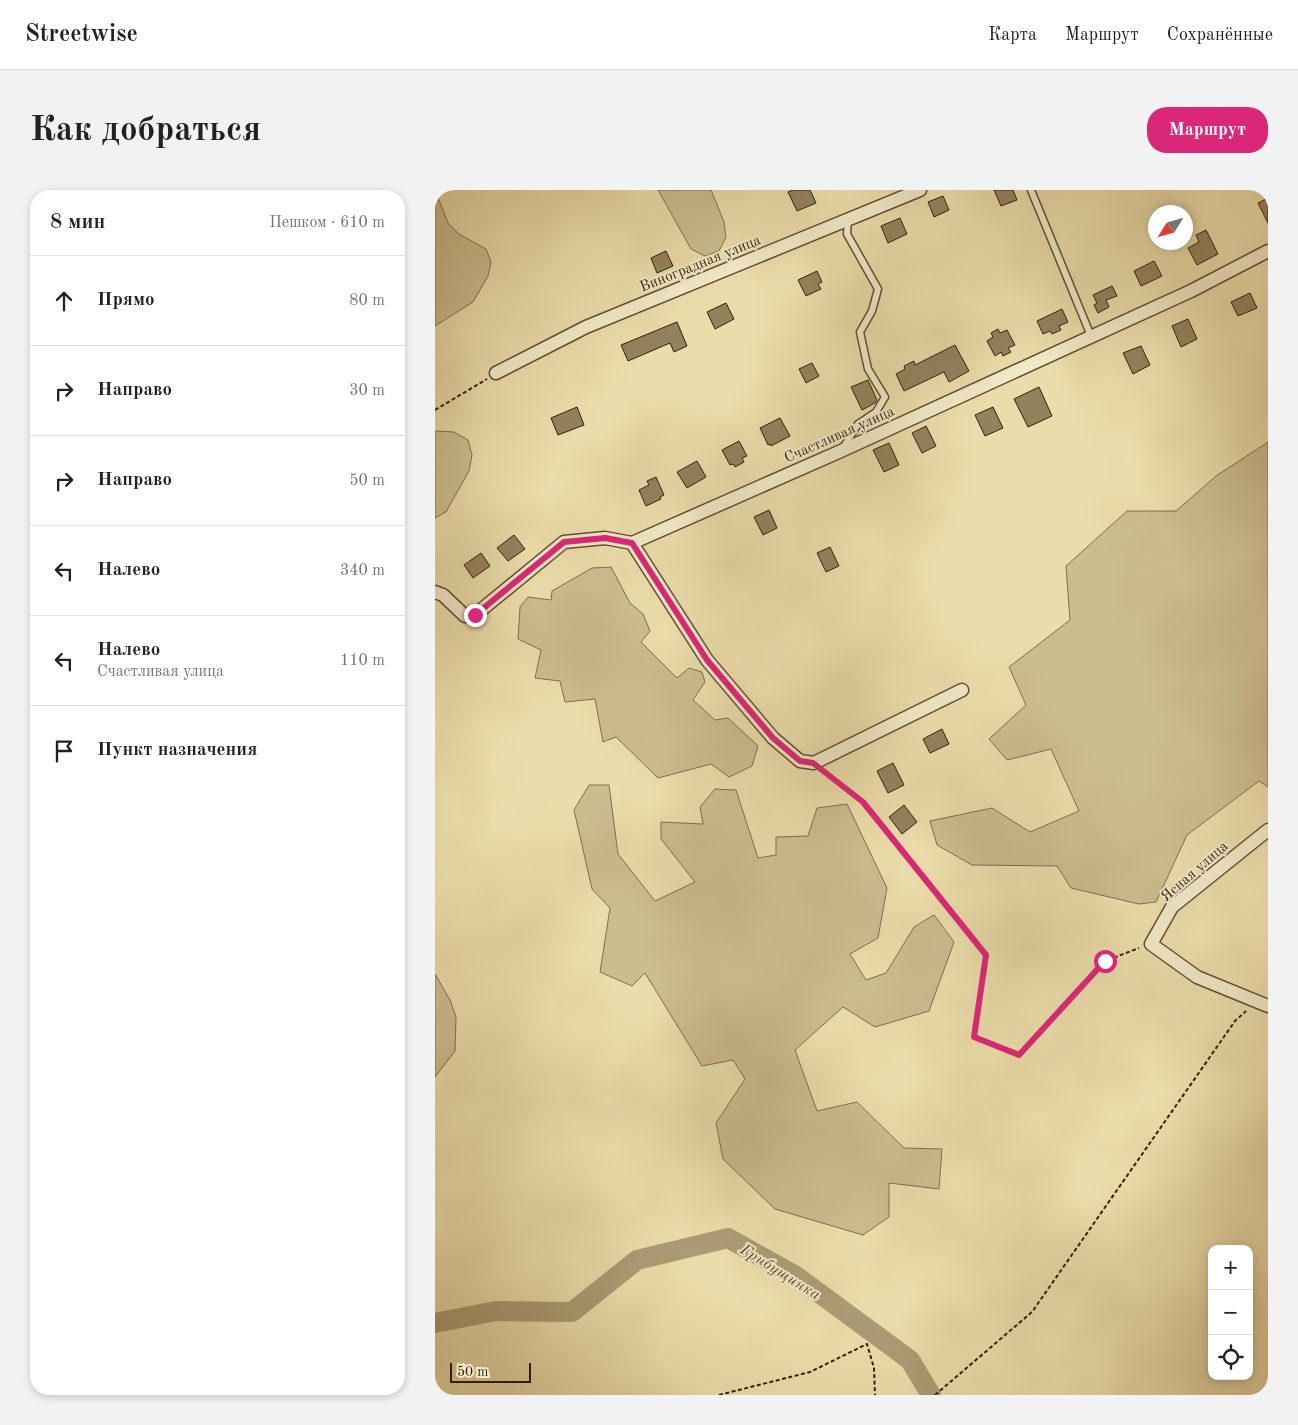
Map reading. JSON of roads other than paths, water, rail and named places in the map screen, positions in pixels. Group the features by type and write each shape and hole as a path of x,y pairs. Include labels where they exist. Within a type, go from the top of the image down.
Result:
{"street":[{"name":"Виноградная улица","path":"496,374 586,327 920,190"},
{"name":"Счастливая улица","path":"632,543 841,451 1191,291 1268,251"},
{"path":"435,592 443,595 465,616 471,616 475,615 564,542 605,538 632,543 707,660 773,738 800,761 813,763 962,690"},
{"name":"Ясная улица","path":"1268,830 1172,907 1151,944 1197,977 1268,1006"}],"lane":[{"path":"1031,190 1091,336"},
{"path":"841,451 858,424 876,412 885,397 868,369 859,332 872,311 878,288 847,234 848,219"}],"waterway":[{"name":"Грибущинка","path":"435,1323 496,1311 572,1312 637,1260 728,1238 796,1276 910,1360 931,1395"}]}
